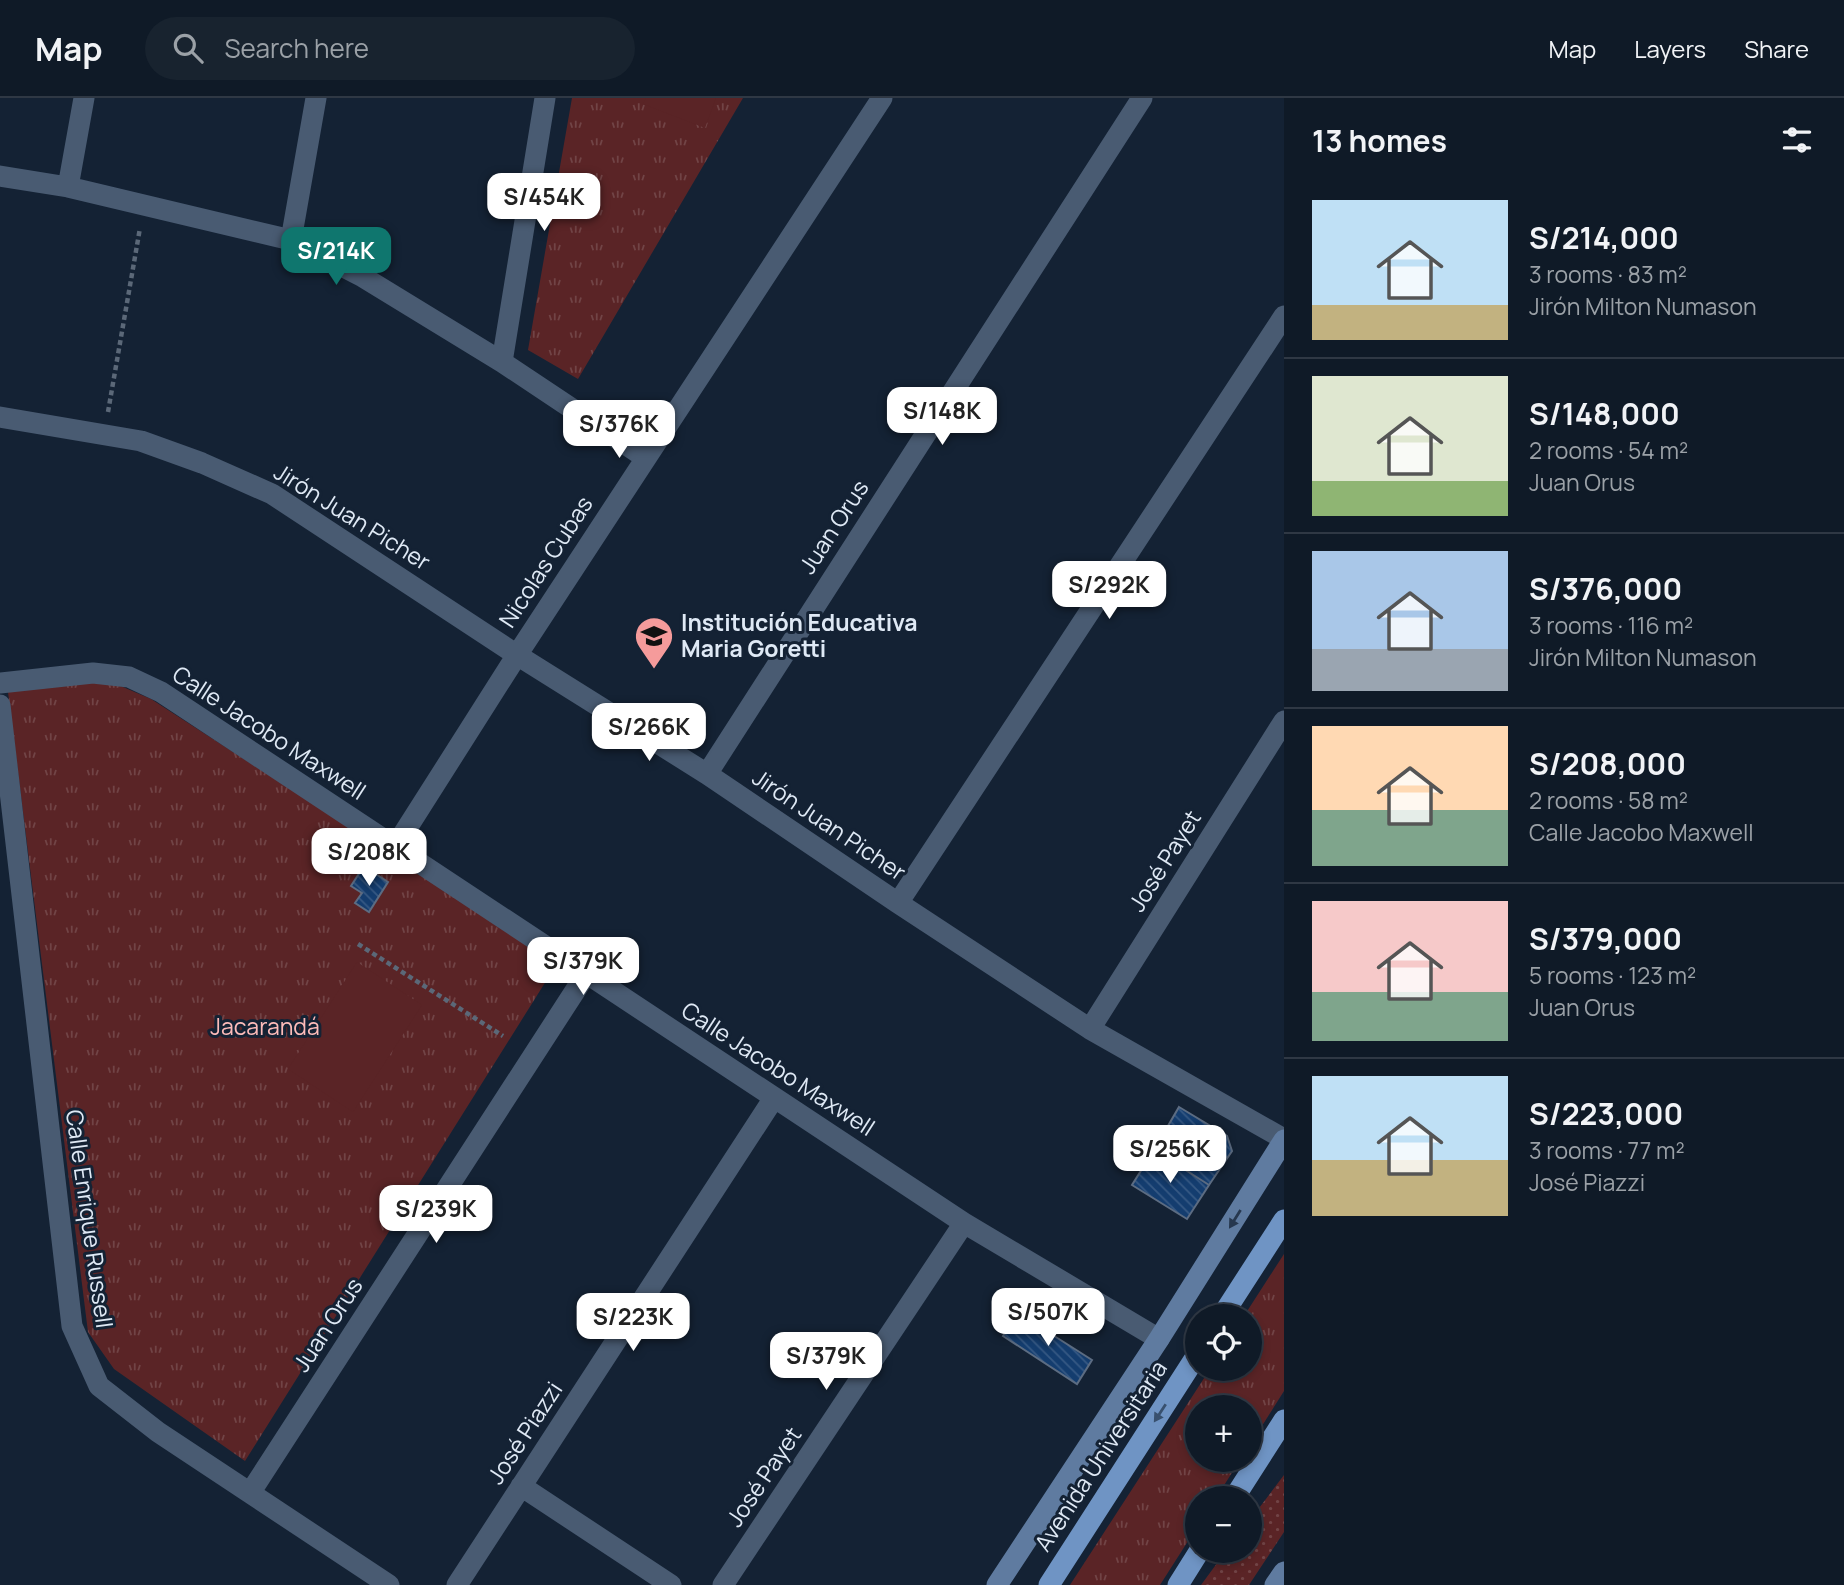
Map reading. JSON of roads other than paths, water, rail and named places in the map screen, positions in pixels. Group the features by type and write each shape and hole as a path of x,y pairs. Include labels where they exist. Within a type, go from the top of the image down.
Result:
{"main road":[{"name":"Avenida Universitaria","path":"997,1585 1159,1339 1284,1140"},
{"path":"1230,1304 1284,1220"},
{"name":"Avenida Universitaria","path":"1049,1585 1185,1374"},
{"path":"1242,1486 1284,1420"},
{"path":"1178,1585 1192,1563"},
{"path":"1275,1585 1284,1572"}],"street":[{"path":"68,187 84,98"},
{"path":"291,240 316,98"},
{"path":"502,362 545,98"},
{"name":"Nicolas Cubas","path":"395,847 517,655 882,98"},
{"name":"Juan Orus","path":"706,774 1142,98"},
{"path":"0,176 68,187 291,240 363,277 502,362 646,458"},
{"path":"898,903 1284,316"},
{"name":"Jirón Juan Picher","path":"0,416 141,441 202,463 272,494 517,655 706,774 1090,1029 1284,1140"},
{"name":"Calle Jacobo Maxwell","path":"0,682 93,673 129,677 161,692 964,1223 1159,1339"},
{"name":"Calle Enrique Russell","path":"0,705 72,1326 99,1386 158,1432 389,1585"},
{"name":"José Payet","path":"1090,1029 1284,721"},
{"name":"Juan Orus","path":"250,1493 586,974"},
{"name":"José Piazzi","path":"457,1585 774,1098"},
{"name":"José Payet","path":"723,1585 964,1223"},
{"path":"521,1486 671,1585"}],"place":[{"name":"Institución Educativa Maria Goretti","path":"654,670"}],"park label":[{"name":"Jacarandá","path":"265,1027"}]}
